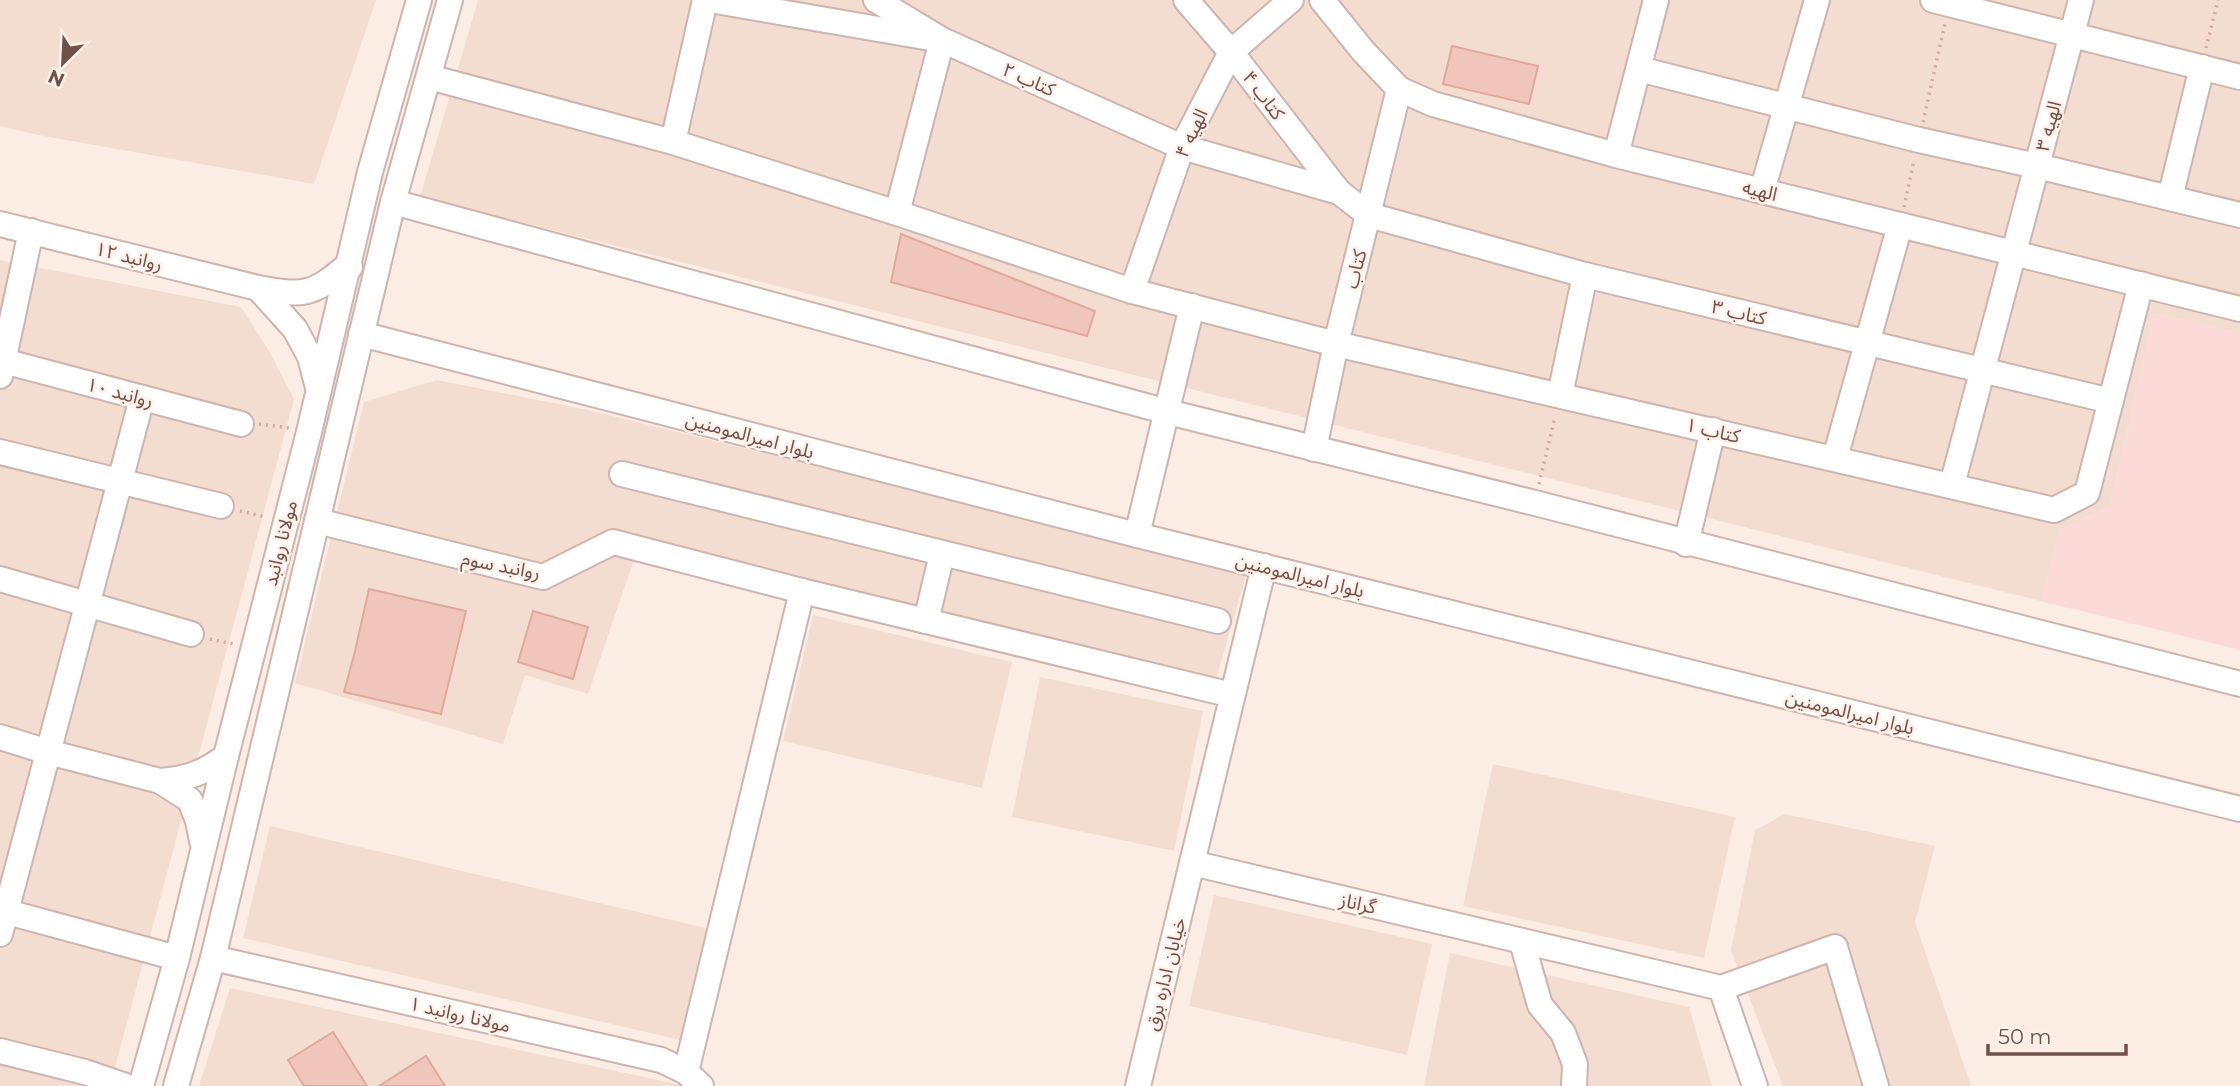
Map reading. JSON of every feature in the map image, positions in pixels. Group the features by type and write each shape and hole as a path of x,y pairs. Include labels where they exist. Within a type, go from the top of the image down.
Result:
{"street":[{"name":"مولانا روانبد","path":"141,1086 177,958 309,432 370,172 418,0"},
{"name":"مولانا روانبد","path":"176,1086 213,958 393,202 450,0"},
{"path":"673,142 705,0"},
{"name":"کتاب ۲","path":"710,0 942,40 1182,147 1339,192"},
{"path":"876,0 942,40 897,213"},
{"name":"کتاب ۴","path":"1186,0 1231,52 1339,192"},
{"name":"الهیه ۴","path":"1132,291 1182,147 1231,52 1291,0"},
{"name":"الهیه","path":"1322,0 1363,51 1399,89 1433,104 1616,155 2240,309"},
{"path":"1616,155 1656,0"},
{"path":"1762,191 1817,0"},
{"name":"الهیه ۳","path":"1952,485 2081,0"},
{"path":"1941,2 2240,77"},
{"path":"2170,198 2202,68"},
{"path":"1639,69 1919,140 2240,215"},
{"name":"کتاب ۱","path":"429,77 673,142 1132,291 1336,344 2054,510 2087,493 2111,401"},
{"name":"کتاب","path":"1314,449 1336,344 1399,89"},
{"path":"1339,192 1369,215"},
{"path":"393,202 1168,412 2240,684"},
{"name":"کتاب ۳","path":"1369,215 1585,275 2111,401"},
{"name":"روانبد ۱۲","path":"0,224 286,293 312,291 326,284 347,266"},
{"path":"1835,458 1900,225"},
{"path":"2,366 31,231"},
{"path":"347,266 376,275"},
{"path":"1560,395 1585,275"},
{"path":"2111,401 2141,285"},
{"path":"258,288 295,329 310,357 318,387 346,395"},
{"path":"1137,535 1192,306"},
{"name":"بلوار امیرالمومنین","path":"361,334 1137,535 2240,809"},
{"name":"روانبد ۱۰","path":"2,366 241,424"},
{"path":"142,398 2,919 113,940 177,958"},
{"path":"1686,544 1713,430"},
{"path":"0,452 221,506"},
{"path":"622,474 1218,621"},
{"name":"روانبد سوم","path":"317,521 543,577 613,542 802,591 1232,695"},
{"path":"926,621 942,554"},
{"path":"1192,863 1264,566"},
{"path":"0,579 191,634"},
{"path":"693,1079 802,591"},
{"path":"253,649 284,658"},
{"path":"0,737 160,781 190,800 198,821 203,847"},
{"path":"160,781 198,774 226,756"},
{"name":"گراناز","path":"1192,863 1721,988"},
{"name":"خیابان اداره برق","path":"1138,1086 1192,863"},
{"path":"1522,942 1539,1005 1563,1033 1575,1065 1574,1086"},
{"path":"1755,1086 1721,988 1835,947 1876,1086"},
{"name":"مولانا روانبد ۱","path":"213,958 661,1060 693,1079"},
{"path":"0,1051 85,1072 126,1086"}],"path":[{"path":"2202,68 2218,0"},
{"path":"1900,225 1919,140 1941,2"},
{"path":"1535,503 1560,395"},
{"path":"241,424 271,425 309,432"},
{"path":"221,506 285,522"},
{"path":"191,634 253,649"}],"shaded area":[{"path":"0,0 376,0 314,184 0,126"},
{"path":"478,0 2240,0 2240,333 2154,313 2110,506 2060,530 2041,601 420,197"},
{"path":"0,260 241,307 269,351 294,399 110,1086 0,1086"},
{"path":"2154,313 2240,333 2240,650 2041,601 2060,530 2110,506"},
{"path":"437,380 588,410 1247,572 1215,683 640,542 588,694 525,675 503,744 295,683 364,402"},
{"path":"813,615 1012,662 982,788 783,741"},
{"path":"1040,677 1203,711 1174,851 1012,817"},
{"path":"1493,764 1735,817 1704,958 1463,906"},
{"path":"1785,814 1935,846 1915,922 1971,1086 1783,1086 1731,950 1755,830"},
{"path":"270,826 706,928 680,1040 243,938"},
{"path":"1214,895 1432,944 1407,1055 1189,1006"},
{"path":"1450,953 1689,1007 1712,1086 1424,1086"},
{"path":"230,988 681,1085 682,1086 199,1086"}],"building":[{"path":"1452,46 1538,66 1529,104 1443,84"},
{"path":"901,234 1095,311 1087,336 891,282"},
{"path":"369,589 466,611 441,714 344,692"},
{"path":"533,611 588,627 573,679 518,662"},
{"path":"333,1032 367,1086 304,1086 288,1060"},
{"path":"426,1056 445,1086 379,1086"}]}
